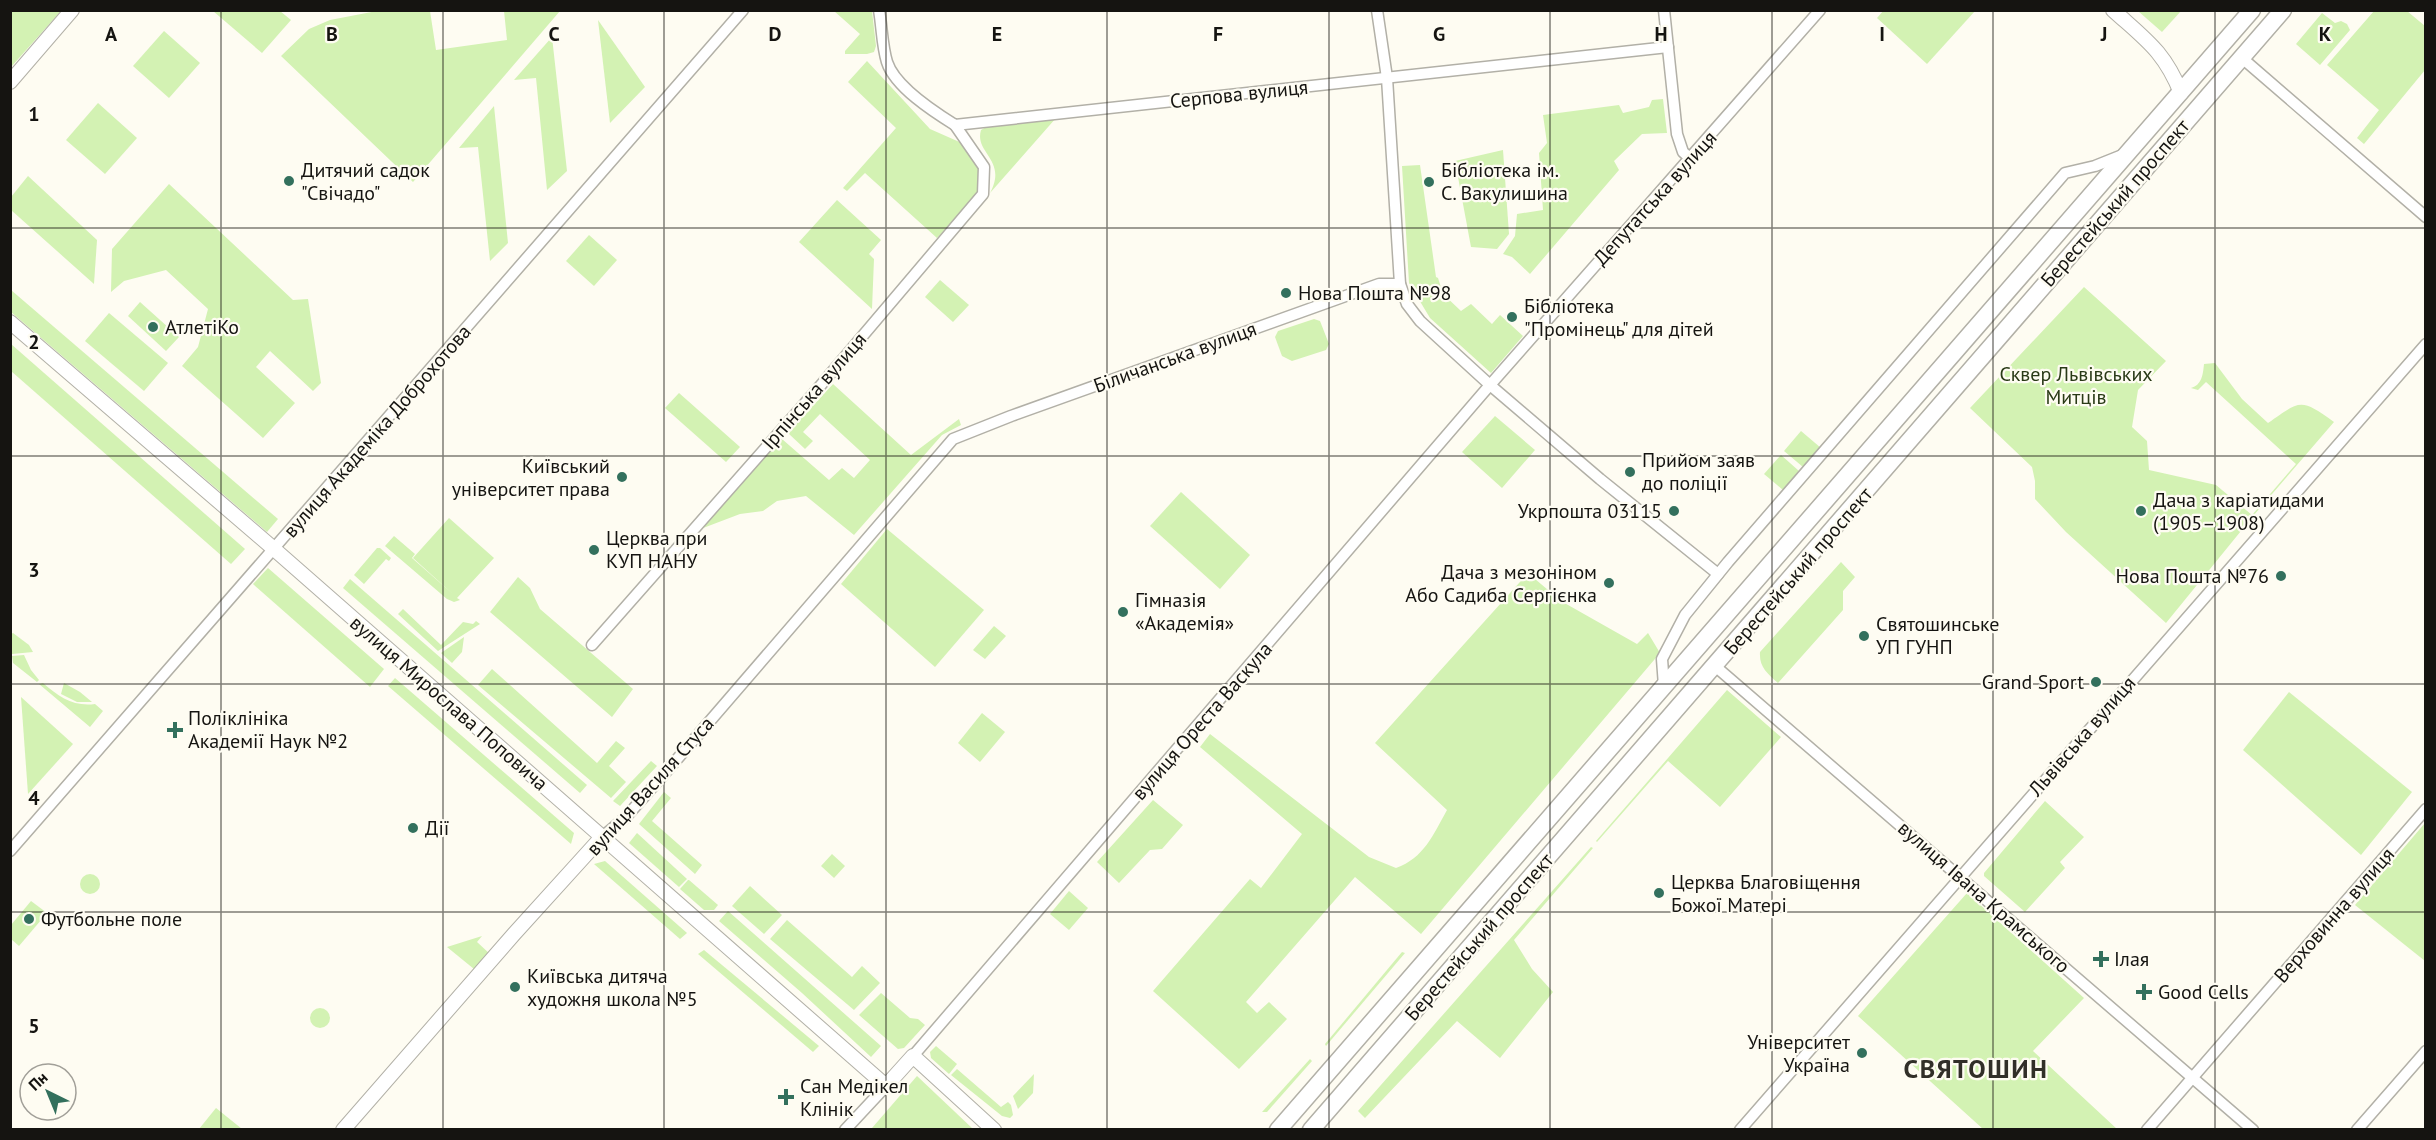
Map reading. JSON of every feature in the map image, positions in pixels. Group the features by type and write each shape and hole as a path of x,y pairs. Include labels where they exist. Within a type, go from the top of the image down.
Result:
{"main road":[{"name":"Берестейський проспект","path":"1278,1130 1665,688 2252,10"},
{"name":"Берестейський проспект","path":"1311,1130 2283,10"}],"street":[{"path":"10,82 72,10"},
{"name":"вулиця Академіка Доброхотова","path":"10,851 743,10"},
{"path":"879,10 887,63 901,82 932,112 956,125"},
{"path":"1377,10 1387,78 1400,284 1407,304 1420,321 1490,385 1600,479 1718,574"},
{"path":"1664,10 1677,134 1683,152 1690,158"},
{"name":"Депутатська вулиця","path":"1490,385 1820,10"},
{"path":"2113,10 2160,52 2171,69 2181,93"},
{"name":"Серпова вулиця","path":"956,125 1668,47"},
{"path":"2242,58 2426,217"},
{"name":"Ірпінська вулиця","path":"592,645 821,385 982,194 984,167 956,125"},
{"name":"Берестейський проспект","path":"1665,688 1662,659 1685,615 1718,574 2066,173 2095,166 2130,152"},
{"name":"Біличанська вулиця","path":"953,439 1379,284 1400,284"},
{"name":"вулиця Мирослава Поповича","path":"10,322 274,549 886,1086"},
{"name":"Львівська вулиця","path":"1740,1130 1959,876 2426,344"},
{"name":"вулиця Ореста Васкула","path":"913,1056 1490,385"},
{"name":"вулиця Василя Стуса","path":"343,1130 514,934 601,838 626,817 666,772 953,439"},
{"name":"вулиця Івана Крамського","path":"1715,666 2253,1130"},
{"name":"Верховинна вулиця","path":"2147,1130 2426,809"},
{"path":"2357,1130 2426,1051"},
{"path":"845,1130 913,1056 994,1130"}],"green space":[{"path":"382,10 430,11 436,50 507,40 504,11 560,11 413,182 281,56 309,29 330,20"},
{"path":"1884,10 1975,11 1927,64 1877,18"},
{"path":"10,11 61,11 11,67"},
{"path":"213,11 280,11 291,20 262,53"},
{"path":"834,11 872,11 876,46 874,52 845,54 860,34"},
{"path":"2138,11 2181,11 2162,32"},
{"path":"2374,11 2407,11 2425,26 2425,70 2364,144 2357,138 2379,110 2327,65"},
{"path":"2322,13 2335,23 2341,21 2347,24 2350,30 2320,65 2296,44"},
{"path":"598,20 645,87 610,123"},
{"path":"164,31 200,63 169,98 133,66"},
{"path":"552,37 567,171 547,190 536,78 514,80"},
{"path":"867,61 930,129 964,144 978,164 979,192 937,238 865,173 847,191 843,188 896,128 848,82"},
{"path":"1663,99 1667,133 1642,134 1614,161 1619,170 1530,274 1512,257 1503,254 1515,236 1517,214 1543,210 1539,153 1547,143 1543,115 1619,105 1623,113 1649,107 1652,100"},
{"path":"98,103 137,138 105,174 66,140"},
{"path":"494,106 508,243 490,261 478,147 459,148"},
{"path":"1056,118 990,193 995,172 982,145 981,130 988,126"},
{"path":"1503,150 1509,234 1497,249 1471,247 1455,161"},
{"path":"1420,165 1436,277 1443,294 1461,311 1471,304 1492,324 1500,315 1523,336 1491,373 1430,318 1409,283 1402,166"},
{"path":"28,176 97,240 94,284 11,210 11,197"},
{"path":"169,184 293,300 308,299 321,383 313,391 270,351 256,367 295,403 263,438 182,366 198,347 208,309 166,270 124,281 111,292 112,249"},
{"path":"837,200 881,240 869,254 874,259 872,309 799,242"},
{"path":"589,235 617,260 594,286 566,261"},
{"path":"940,280 969,305 953,322 925,297"},
{"name":"Сквер Львівських Митців","path":"2084,287 2166,361 2138,390 2132,427 2147,441 2149,470 2216,485 2252,515 2296,464 2206,382 2198,390 2191,388 2200,382 2204,364 2215,363 2242,399 2268,423 2294,406 2301,405 2314,409 2334,422 2166,623 2066,532 2035,499 2032,467 1970,408"},
{"path":"11,290 278,519 267,532 11,312"},
{"name":"АтлетіКо","path":"140,302 179,337 166,351 128,316"},
{"path":"109,313 168,363 144,391 85,341"},
{"path":"1314,319 1320,321 1329,344 1326,350 1292,361 1282,356 1275,337 1278,331"},
{"path":"11,344 245,549 231,564 11,371"},
{"path":"833,384 911,455 959,419 961,425 942,435 854,535 806,496 777,501 763,511 740,514 690,533 782,439 829,480 842,468 854,478 870,460 820,414 803,432 813,441 805,449 788,433"},
{"path":"679,393 740,447 726,462 665,408"},
{"path":"1495,416 1535,450 1502,488 1462,452"},
{"path":"1801,431 1821,448 1803,467 1784,451"},
{"path":"1781,455 1799,471 1783,490 1764,474"},
{"path":"1181,492 1250,555 1220,589 1150,526"},
{"path":"449,518 494,558 457,598 460,600 454,602 447,599 385,546 394,536 415,554 412,558 454,595 413,558"},
{"path":"887,529 984,610 935,667 841,584"},
{"path":"377,548 391,558 389,561 386,559 364,584 354,575"},
{"path":"1841,562 1855,577 1843,591 1843,610 1778,683 1762,666 1760,652"},
{"path":"268,568 384,669 370,687 253,584"},
{"path":"1528,573 1561,601 1637,644 1648,633 1660,653 1421,934 1355,877 1246,1002 1257,1013 1269,1002 1287,1019 1239,1069 1153,991 1250,879 1261,888 1302,834 1200,747 1210,734 1369,857 1396,868 1406,864 1427,845 1447,810 1375,743"},
{"path":"518,577 530,588 540,609 633,689 612,717 490,612"},
{"path":"350,579 587,785 580,793 343,588"},
{"path":"403,609 441,645 463,622 473,624 476,621 480,624 438,651 398,614"},
{"path":"994,626 1006,636 985,659 973,650"},
{"path":"13,633 29,645 33,652 12,654 11,634"},
{"path":"464,637 462,652 452,663 441,653"},
{"path":"24,655 39,680 37,682 13,663 12,656"},
{"path":"492,669 597,763 616,741 625,748 609,766 626,782 611,798 478,685"},
{"path":"395,678 574,833 571,844 388,686"},
{"path":"43,683 67,700 87,705 95,704 103,711 90,727 39,684"},
{"path":"64,683 92,702 77,702 61,694"},
{"path":"1727,690 1781,737 1720,807 1668,761 1597,842 1596,841"},
{"path":"2289,692 2412,792 2361,855 2243,750"},
{"path":"21,697 73,744 28,794"},
{"path":"982,713 1005,732 980,762 958,743"},
{"path":"651,761 657,766 620,806 613,801"},
{"path":"664,792 671,798 652,821 702,865 695,874 639,824"},
{"path":"1153,800 1183,825 1162,849 1150,850 1119,883 1097,862"},
{"path":"2045,801 2084,837 2060,862 2065,868 2025,912 1984,876 1984,873"},
{"path":"2425,823 2425,961 2355,905"},
{"path":"637,833 687,879 679,887 629,843"},
{"path":"1591,847 1593,848 1514,940 1532,969 1553,992 1500,1058 1457,1021 1365,1118 1358,1111"},
{"path":"832,854 845,866 834,878 821,866"},
{"path":"605,861 687,933 680,939 594,864"},
{"path":"90,874 97,877 100,884 97,891 90,894 83,891 80,884 83,877"},
{"path":"688,880 718,905 714,910 704,910 680,889"},
{"path":"750,886 782,915 764,934 732,906"},
{"path":"1069,891 1088,908 1069,930 1050,914"},
{"path":"1967,893 2084,998 2033,1051 2117,1129 1983,1129 1858,1016"},
{"name":"Футбольне поле","path":"31,901 47,913 19,946 11,939 11,925"},
{"path":"728,911 881,1046 871,1057 719,921"},
{"path":"787,920 852,977 862,966 880,983 854,1010 770,939"},
{"path":"482,936 477,942 491,955 479,968 474,969 447,947"},
{"path":"704,950 819,1046 813,1052 698,954"},
{"path":"1402,952 1405,953 1326,1046 1325,1044"},
{"path":"881,993 910,1018 918,1019 925,1025 904,1048 898,1049 859,1015"},
{"path":"320,1008 327,1011 330,1018 327,1025 320,1028 313,1025 310,1018 313,1011"},
{"path":"936,1046 957,1064 949,1074 931,1058 930,1052"},
{"path":"1310,1059 1312,1061 1267,1112 1262,1112"},
{"path":"957,1069 1001,1107 1008,1102 1013,1115 1010,1118 1002,1116 951,1075"},
{"path":"1034,1074 1033,1093 1018,1109 1013,1096"},
{"path":"917,1076 973,1129 874,1130 872,1128"},
{"path":"216,1108 242,1129 199,1129"}],"place":[{"name":"Дитячий садок \"Свічадо\"","path":"289,181"},
{"name":"Бібліотека ім. С. Вакулишина","path":"1429,182"},
{"name":"Нова Пошта №98","path":"1286,293"},
{"name":"Бібліотека \"Промінець\" для дітей","path":"1512,317"},
{"name":"АтлетіКо","path":"153,327"},
{"name":"Прийом заяв до поліції","path":"1630,472"},
{"name":"Київський університет права","path":"622,477"},
{"name":"Укрпошта 03115","path":"1674,511"},
{"name":"Дача з каріатидами (1905–1908)","path":"2141,511"},
{"name":"Церква при КУП НАНУ","path":"594,550"},
{"name":"Нова Пошта №76","path":"2281,576"},
{"name":"Дача з мезоніном Або Садиба Сергієнка","path":"1609,583"},
{"name":"Гімназія «Академія»","path":"1123,612"},
{"name":"Святошинське УП ГУНП","path":"1864,636"},
{"name":"Grand Sport","path":"2096,682"},
{"name":"Поліклініка Академії Наук №2","path":"175,730"},
{"name":"Дії","path":"413,828"},
{"name":"Церква Благовіщення Божої Матері","path":"1659,893"},
{"name":"Футбольне поле","path":"29,919"},
{"name":"Ілая","path":"2101,959"},
{"name":"Київська дитяча художня школа №5","path":"515,987"},
{"name":"Good Cells","path":"2144,992"},
{"name":"Університет Україна","path":"1862,1053"},
{"name":"Сан Медікел Клінік","path":"786,1097"}],"district":[{"name":"СВЯТОШИН","path":"1976,1069"}]}
